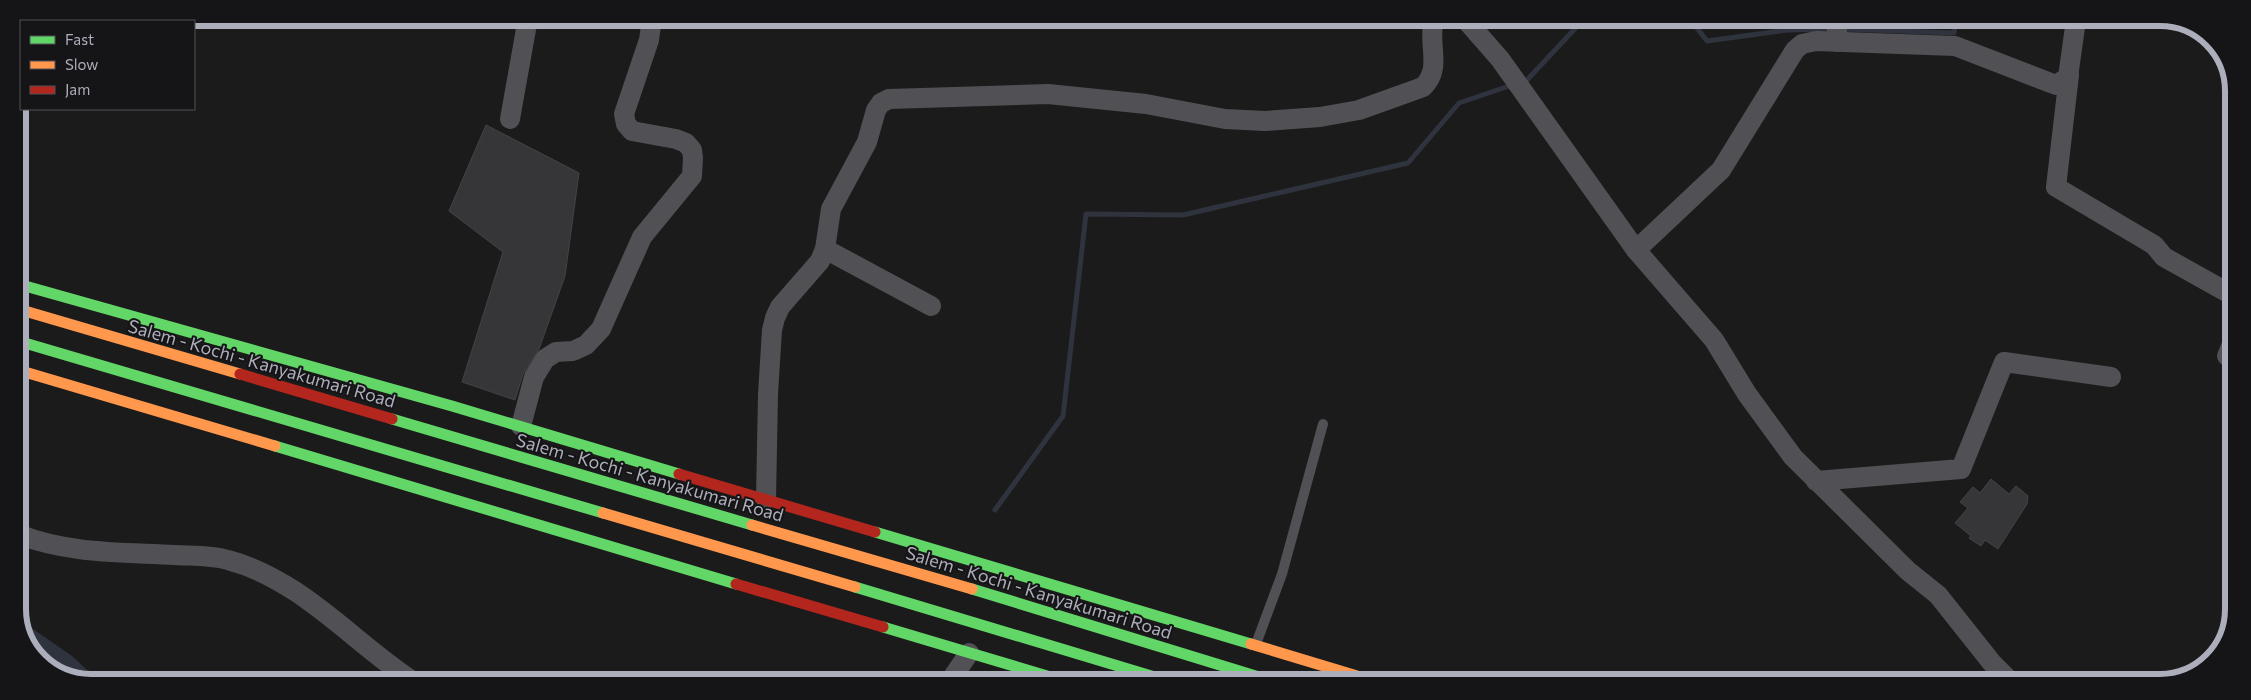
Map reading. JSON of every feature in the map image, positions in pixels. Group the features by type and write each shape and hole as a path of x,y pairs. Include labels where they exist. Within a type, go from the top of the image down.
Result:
{"main road":[{"path":"26,286 521,426 1351,674"},
{"name":"Salem - Kochi - Kanyakumari Road","path":"26,311 1068,617 1250,674"},
{"path":"26,343 1146,674"},
{"path":"26,372 1040,674"}],"street":[{"path":"510,119 527,26"},
{"path":"521,426 534,377 544,359 556,352 573,351 586,345 601,329 642,237 692,176 692,150 686,143 676,139 640,134 632,131 626,124 624,114 649,40 651,26"},
{"path":"766,499 772,330 780,307 820,261 825,249 831,209 867,142 876,110 881,103 889,99 1048,94 1146,104 1225,119 1265,121 1320,117 1359,110 1423,86 1430,80 1434,71 1431,39 1433,26"},
{"path":"1471,26 1500,59 1636,250 1714,340 1758,410 1793,457 1908,571 1938,595 2004,674"},
{"path":"1837,26 1838,42"},
{"path":"2075,26 2056,187 2154,245 2164,257 2225,291"},
{"path":"1636,250 1722,170 1797,47 1811,41 1955,46 2054,84 2064,81 2069,75"},
{"path":"825,249 931,306"},
{"path":"1816,481 1961,469 2004,362 2111,377"},
{"path":"26,537 90,552 226,559 260,570 315,606 403,674"},
{"path":"955,674 969,653"}],"lane":[{"path":"1255,645 1282,574 1323,424"}],"shaded area":[{"path":"28,626 72,656 92,674 74,672 48,658 35,641"}],"building":[{"path":"486,125 579,173 565,276 539,349 523,374 515,400 462,382 503,252 449,211"},
{"path":"1991,479 2009,494 2016,486 2028,496 2027,504 1998,549 1985,540 1981,546 1969,538 1971,536 1955,523 1968,508 1960,502 1973,487 1980,493"}],"waterway":[{"path":"1522,82 1527,80 1577,26"},
{"path":"1695,26 1707,41 1787,30 1833,29"},
{"path":"1842,29 1954,33 1955,26"},
{"path":"995,510 1063,416 1086,214 1183,215 1408,163 1459,103 1512,85"}],"traffic: fast":[{"path":"26,286 452,406 679,474"},
{"path":"26,343 603,513"},
{"path":"392,419 752,525"},
{"path":"275,446 736,584"},
{"path":"875,532 1251,644"},
{"path":"855,587 1145,674"},
{"path":"972,589 1249,674"},
{"path":"883,627 1041,674"}],"traffic: slow":[{"path":"26,311 240,374"},
{"path":"26,372 275,446"},
{"path":"603,513 855,587"},
{"path":"752,525 972,589"},
{"path":"1251,644 1350,674"}],"traffic: jam":[{"path":"240,374 392,419"},
{"path":"679,474 875,532"},
{"path":"736,584 883,627"}]}
